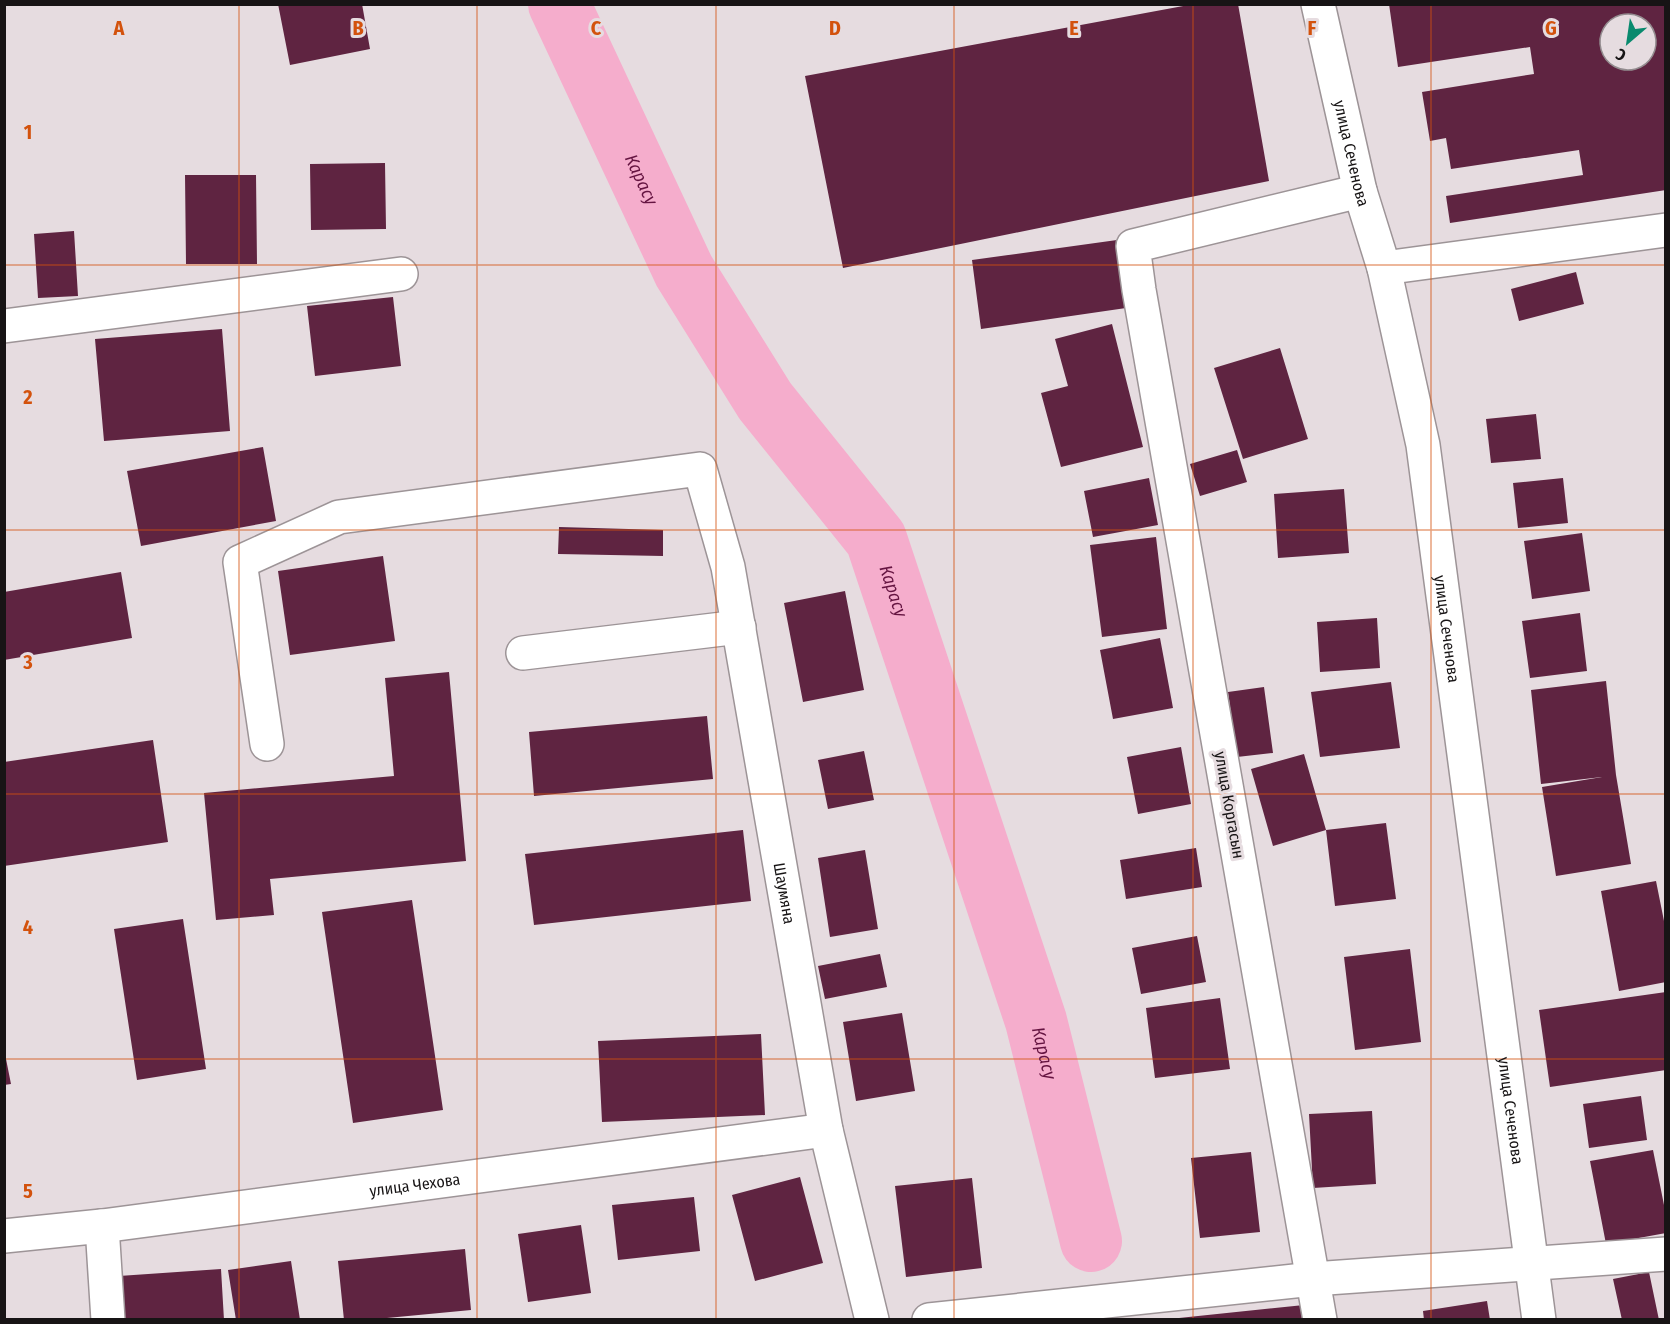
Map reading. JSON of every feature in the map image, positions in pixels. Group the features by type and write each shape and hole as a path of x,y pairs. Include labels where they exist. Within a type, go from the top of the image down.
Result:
{"street":[{"name":"улица Сеченова","path":"1318,4 1360,191 1384,268 1424,445 1539,1320"},
{"name":"улица Коргасын","path":"1320,1320 1133,246 1360,191"},
{"path":"1384,268 1665,230"},
{"path":"4,326 401,274"},
{"name":"Шаумяна","path":"267,744 240,562 339,517 700,469 728,567 826,1130 872,1320"},
{"path":"523,653 739,627"},
{"name":"улица Чехова","path":"4,1236 102,1226 826,1130"},
{"path":"102,1226 108,1320"},
{"path":"929,1320 1313,1279 1665,1254"}],"building":[{"path":"278,4 362,4 370,49 290,65"},
{"path":"1194,4 1238,4 1269,181 843,268 805,76"},
{"path":"1389,4 1666,4 1666,190 1450,223 1446,196 1583,175 1579,150 1451,169 1446,138 1430,141 1422,92 1534,74 1530,47 1398,67"},
{"path":"385,163 386,229 311,230 310,164"},
{"path":"185,175 256,175 257,264 186,264"},
{"path":"74,231 78,296 38,298 34,234"},
{"path":"1117,240 1126,308 981,329 972,260"},
{"path":"1576,272 1584,304 1519,321 1511,289"},
{"path":"393,297 401,366 315,376 307,306"},
{"path":"1112,324 1143,447 1061,467 1041,393 1068,386 1055,339"},
{"path":"222,329 230,431 104,441 95,339"},
{"path":"1280,348 1308,439 1243,459 1214,368"},
{"path":"1536,414 1541,459 1491,463 1486,419"},
{"path":"263,447 276,521 141,546 127,471"},
{"path":"1237,450 1247,482 1200,496 1190,464"},
{"path":"1149,478 1158,525 1093,537 1084,491"},
{"path":"1563,478 1568,523 1518,528 1513,483"},
{"path":"1344,489 1349,553 1278,558 1274,494"},
{"path":"559,527 663,530 663,556 558,554"},
{"path":"1582,533 1590,591 1532,599 1524,541"},
{"path":"1156,537 1167,629 1102,637 1090,545"},
{"path":"383,556 395,641 290,655 278,571"},
{"path":"121,572 132,638 4,660 4,592"},
{"path":"845,591 864,690 803,702 784,603"},
{"path":"1580,613 1587,671 1530,678 1522,621"},
{"path":"1377,618 1380,668 1320,672 1317,622"},
{"path":"1160,638 1173,708 1113,719 1100,650"},
{"path":"449,672 466,861 270,879 274,915 216,920 204,793 394,776 385,678"},
{"path":"1606,681 1616,775 1631,864 1556,876 1542,787 1602,777 1541,784 1531,690"},
{"path":"1391,682 1400,748 1320,757 1311,692"},
{"path":"1264,687 1273,753 1237,757 1228,692"},
{"path":"707,716 713,779 534,796 529,732"},
{"path":"153,740 168,842 4,866 4,762"},
{"path":"1181,747 1191,804 1138,814 1127,757"},
{"path":"864,751 874,800 828,809 818,760"},
{"path":"1304,754 1326,830 1273,846 1251,769"},
{"path":"1386,823 1396,899 1335,906 1326,830"},
{"path":"743,830 751,901 534,925 525,854"},
{"path":"1196,848 1202,887 1126,899 1120,860"},
{"path":"865,850 878,929 830,937 818,858"},
{"path":"1656,881 1666,931 1666,982 1619,991 1601,891"},
{"path":"412,900 443,1110 353,1123 322,912"},
{"path":"183,919 206,1069 137,1080 114,929"},
{"path":"1197,936 1206,982 1141,994 1132,948"},
{"path":"1410,949 1421,1042 1355,1050 1344,957"},
{"path":"880,954 887,987 825,999 818,966"},
{"path":"1666,992 1666,1070 1550,1087 1539,1010"},
{"path":"1220,998 1230,1069 1155,1078 1146,1008"},
{"path":"902,1013 915,1091 856,1101 843,1022"},
{"path":"761,1034 765,1115 602,1122 598,1041"},
{"path":"4,1049 11,1084 4,1085"},
{"path":"1641,1096 1647,1140 1589,1148 1583,1104"},
{"path":"1372,1111 1376,1184 1313,1188 1309,1114"},
{"path":"1653,1150 1666,1215 1666,1233 1606,1244 1590,1161"},
{"path":"1251,1152 1260,1232 1200,1238 1191,1158"},
{"path":"800,1177 823,1263 755,1281 732,1195"},
{"path":"972,1178 982,1268 906,1277 895,1186"},
{"path":"694,1197 700,1251 618,1260 612,1205"},
{"path":"581,1225 591,1293 528,1302 518,1234"},
{"path":"465,1249 471,1310 344,1320 338,1261"},
{"path":"291,1261 300,1320 236,1320 228,1270"},
{"path":"221,1269 224,1320 122,1320 119,1276"},
{"path":"1649,1272 1659,1320 1622,1320 1613,1279"},
{"path":"1487,1301 1490,1320 1424,1320 1423,1311"},
{"path":"1304,1305 1306,1320 1179,1320 1179,1318"}],"waterway":[{"name":"Карасу","path":"559,4 684,271 765,401 876,539 1036,1021 1091,1241"}]}
